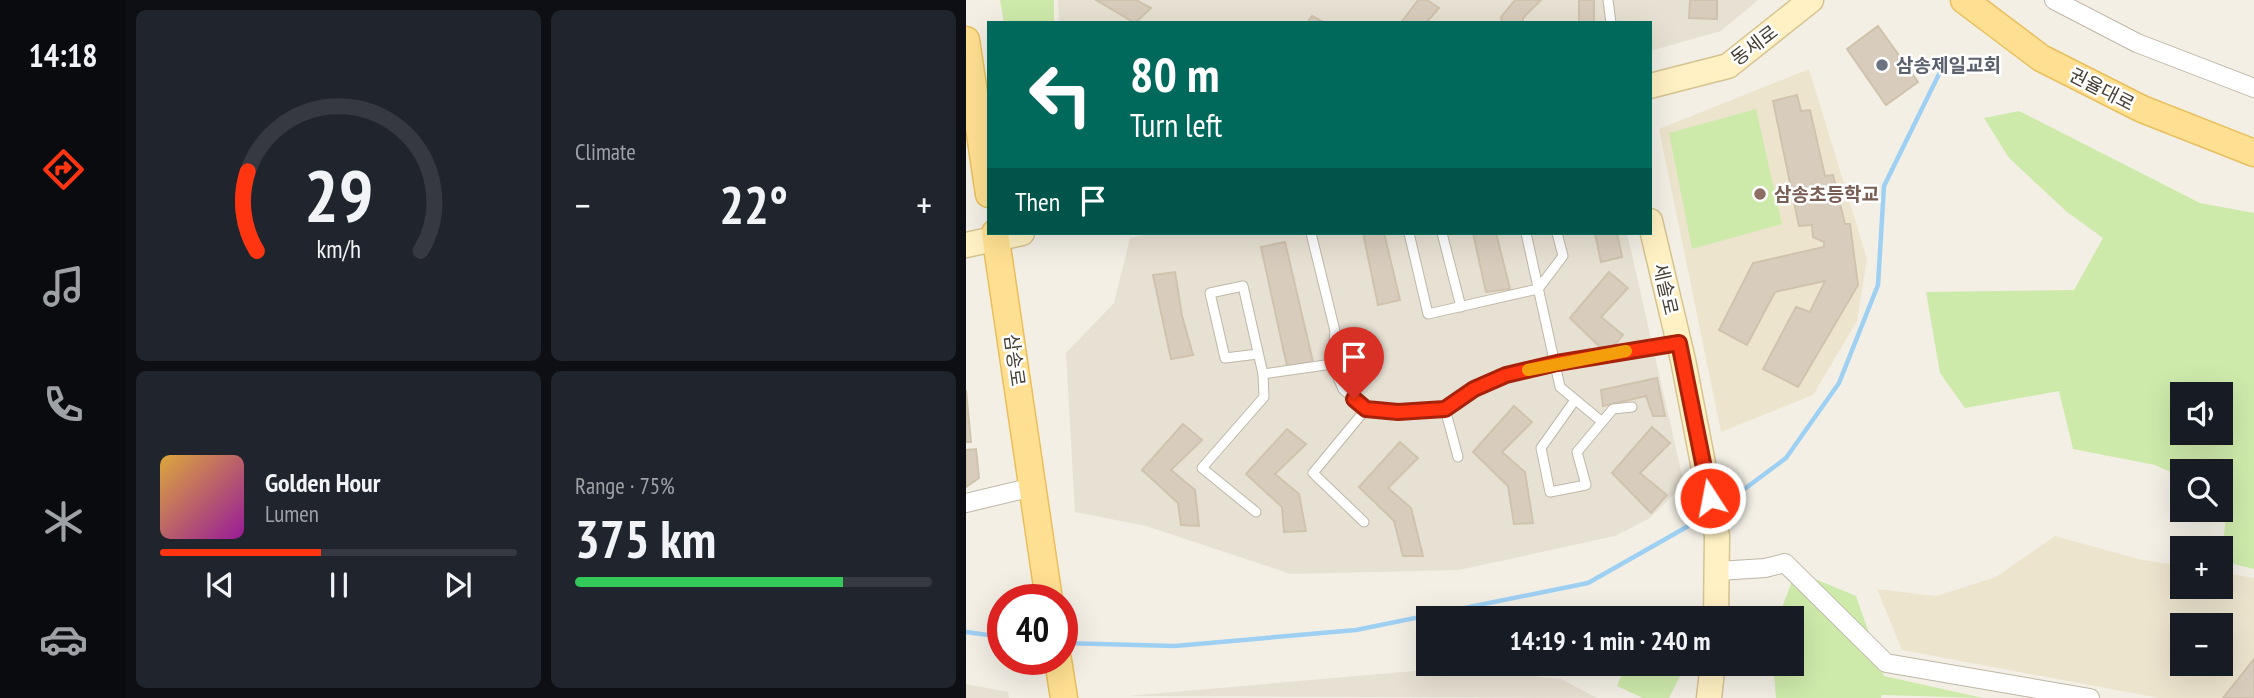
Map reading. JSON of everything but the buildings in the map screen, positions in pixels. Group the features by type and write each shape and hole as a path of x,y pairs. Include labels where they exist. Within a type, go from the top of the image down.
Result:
{"main road":[{"name":"권율대로","path":"1964,0 2041,58 2142,109 2254,153"},
{"path":"966,40 987,181"},
{"name":"삼송로","path":"995,235 1047,584"},
{"path":"1060,675 1063,698"}],"street":[{"name":"동세로","path":"1652,85 1728,66 1811,0"},
{"path":"2054,0 2137,43 2223,79 2254,88"},
{"name":"세솔로","path":"1652,229 1707,479 1717,536 1718,571"},
{"path":"966,245 995,235"},
{"path":"966,503 1033,487"},
{"path":"1717,606 1718,571 1765,568 1785,563 1886,663 2090,698"},
{"path":"1709,698 1712,676"}],"lane":[{"path":"1608,0 1611,21"},
{"path":"1311,235 1335,331 1332,364 1343,389 1366,409 1398,412 1445,409 1474,389 1506,375 1557,363 1679,343"},
{"path":"1409,235 1428,314 1538,289 1563,256 1558,235"},
{"path":"1443,235 1461,307"},
{"path":"1526,235 1557,363 1560,387 1601,421"},
{"path":"1256,512 1202,468 1264,397 1263,374 1242,286 1210,293 1225,358 1258,354"},
{"path":"1263,374 1332,364"},
{"path":"1575,400 1541,448 1550,492 1586,485 1577,452 1613,409 1632,407"},
{"path":"1364,522 1313,473 1366,409"},
{"path":"1445,409 1458,457"}],"shaded area":[{"path":"1058,0 1758,0 1721,31 1652,50 1652,21 1059,21"},
{"name":"삼송초등학교","path":"1809,69 1867,259 1857,321 1813,395 1721,432 1659,129"},
{"path":"1143,235 1627,235 1684,484 1650,518 1615,536 1459,570 1291,574 1146,526 1075,512 1066,353 1114,303 1130,238"},
{"path":"2055,536 2138,559 2170,564 2170,599 2233,599 2233,574 2254,578 2254,698 2159,698 1902,650 1877,589 1936,596 1996,577"},
{"path":"1416,671 1416,676 1530,676 1561,679 1597,698 1128,696"},
{"path":"966,684 1008,692 1009,698 966,698"}],"green space":[{"path":"1000,0 1054,0 1054,21 1004,21"},
{"path":"1756,109 1782,224 1692,249 1669,133"},
{"path":"2019,111 2200,203 2254,213 2254,569 2233,564 2233,536 2224,536 2225,522 2233,522 2233,459 2170,459 2170,472 2155,465 2073,449 2059,391 1965,408 1940,373 1926,292 2074,290 2103,238 2067,212 2009,158 1984,118"},
{"path":"1796,571 1856,596 1884,676 1983,698 1882,695 1881,698 1776,698 1774,676 1804,676 1804,606 1783,606"},
{"path":"1621,676 1680,676 1669,698 1643,698 1617,686"}],"waterway":[{"path":"1719,508 1786,458 1839,383 1878,285 1884,186 1940,72"},
{"path":"1078,643 1175,646 1356,630 1588,583 1706,516"},
{"path":"966,632 987,635"}],"slow traffic":[{"path":"1528,370 1626,351"}],"place":[{"name":"삼송제일교회","path":"1882,65"},
{"name":"삼송초등학교","path":"1760,194"}],"route":[{"path":"1354,399 1366,409 1398,412 1445,409 1474,389 1506,375 1557,363 1679,343 1710,498"}]}
